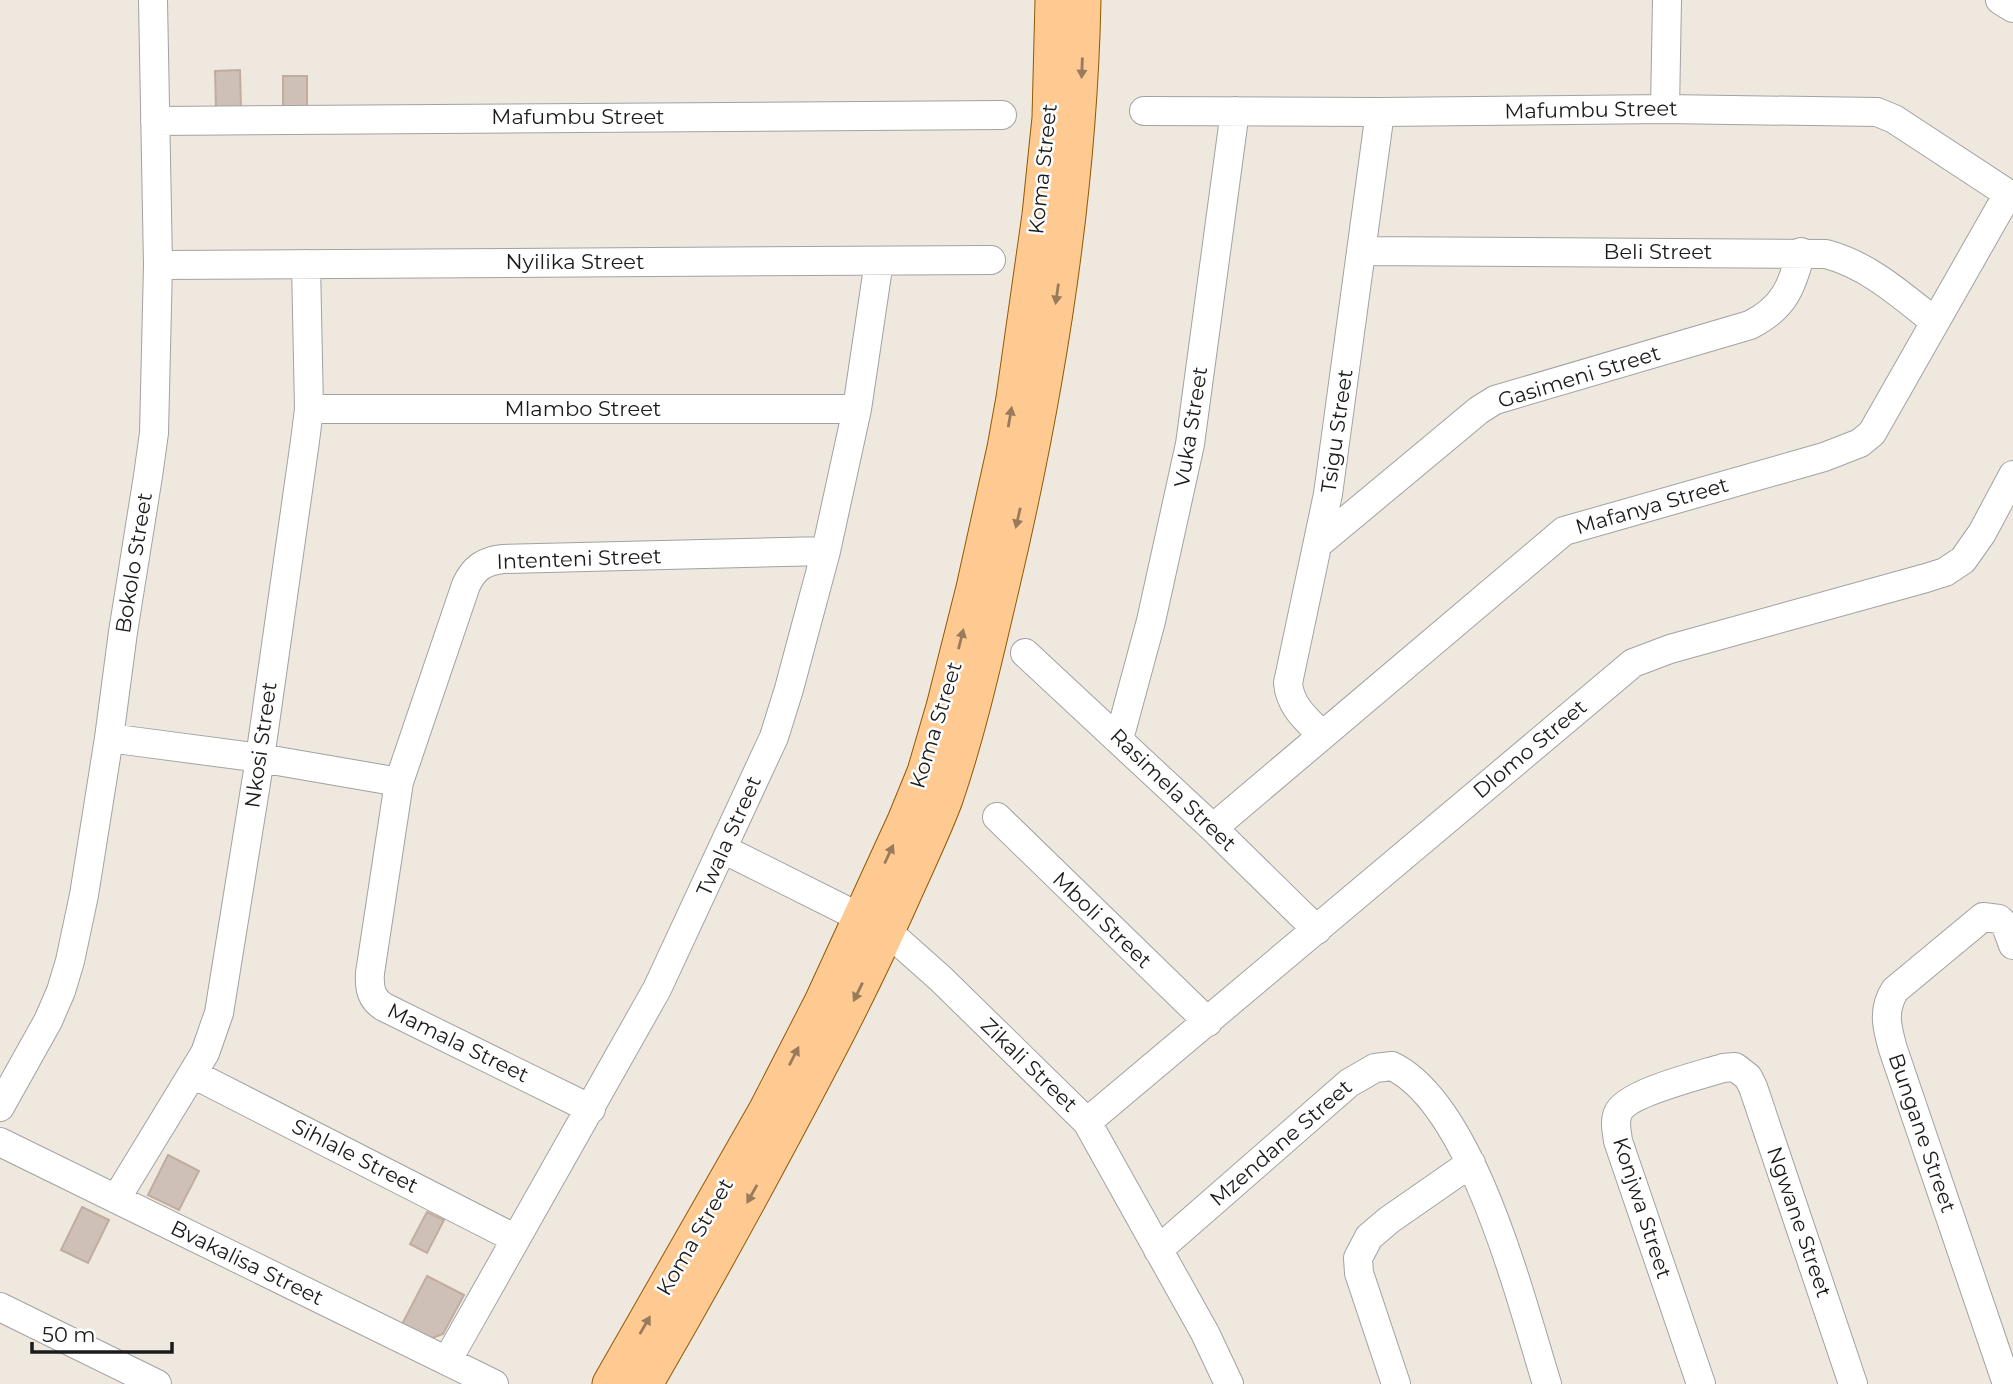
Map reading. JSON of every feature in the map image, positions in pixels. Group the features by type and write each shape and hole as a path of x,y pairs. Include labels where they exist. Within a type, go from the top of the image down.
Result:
{"main road":[{"name":"Koma Street","path":"646,1384 771,1159 874,923 905,821 929,759 974,588 1005,448 1044,177 1050,118 1053,0"},
{"name":"Koma Street","path":"610,1384 719,1197 822,1002 874,923 944,802 969,719 1026,482 1056,301 1076,155 1081,94 1083,0"}],"street":[{"name":"Bokolo Street","path":"0,1107 48,1021 70,961 84,895 109,738 122,632 154,433 158,265 153,0"},
{"path":"1665,109 1667,0"},
{"path":"2000,0 2013,8"},
{"name":"Mafumbu Street","path":"1144,111 1665,109 1883,114 2011,195"},
{"name":"Vuka Street","path":"1119,739 1151,621 1190,444 1235,111"},
{"name":"Tsigu Street","path":"1322,735 1295,706 1289,694 1288,683 1318,544 1335,444 1380,112"},
{"name":"Mafumbu Street","path":"155,121 1002,115"},
{"name":"Mafanya Street","path":"1213,828 1564,531 1824,457 1860,443 1872,433 1885,412 1934,321 2011,195"},
{"name":"Beli Street","path":"1362,251 1826,254 1852,262 1934,321"},
{"name":"Gasimeni Street","path":"1318,544 1479,410 1495,400 1765,318 1783,301 1795,276 1801,252"},
{"name":"Nyilika Street","path":"158,265 991,260"},
{"name":"Twala Street","path":"447,1361 657,989 779,724 826,551 857,409 879,261"},
{"name":"Nkosi Street","path":"116,1199 193,1074 210,1042 219,1013 260,758 309,409 306,264"},
{"name":"Mlambo Street","path":"309,409 857,409"},
{"name":"Dlomo Street","path":"1087,1122 1633,663 1670,649 1926,578 1955,566 1971,551 2013,475"},
{"name":"Intenteni Street","path":"399,782 466,586 474,571 486,562 511,558 826,551"},
{"name":"Rasimela Street","path":"1025,653 1213,828 1317,930"},
{"path":"109,738 260,758 399,782"},
{"name":"Mamala Street","path":"399,782 370,973 373,997 384,1007 591,1108"},
{"name":"Mboli Street","path":"997,817 1208,1023"},
{"name":"Zikali Street","path":"723,849 874,923 941,979 1087,1122 1205,1333 1228,1384"},
{"name":"Bungane Street","path":"2007,1384 1887,1027 1887,1009 1895,990 1983,916 1999,919 2006,926 2013,945"},
{"name":"Mzendane Street","path":"1158,1250 1349,1083 1384,1066 1392,1066 1403,1072 1425,1093 1451,1127 1471,1163 1492,1214 1547,1384"},
{"name":"Konjwa Street","path":"1700,1384 1618,1141 1616,1125 1618,1113 1629,1100 1735,1066"},
{"name":"Ngwane Street","path":"1735,1066 1748,1077 1753,1087 1853,1384"},
{"name":"Sihlale Street","path":"193,1074 516,1239"},
{"name":"Bvakalisa Street","path":"0,1142 494,1384"},
{"path":"1396,1384 1359,1273 1358,1258 1369,1237 1389,1220 1471,1163"},
{"path":"0,1307 157,1384"}],"building":[{"path":"240,70 241,109 216,109 215,71"},
{"path":"283,76 307,76 307,106 283,107"},
{"path":"168,1155 199,1171 179,1210 148,1195"},
{"path":"82,1207 109,1220 88,1263 61,1250"},
{"path":"427,1212 444,1220 427,1253 410,1244"},
{"path":"427,1276 464,1295 443,1334 427,1340 401,1326"}]}
